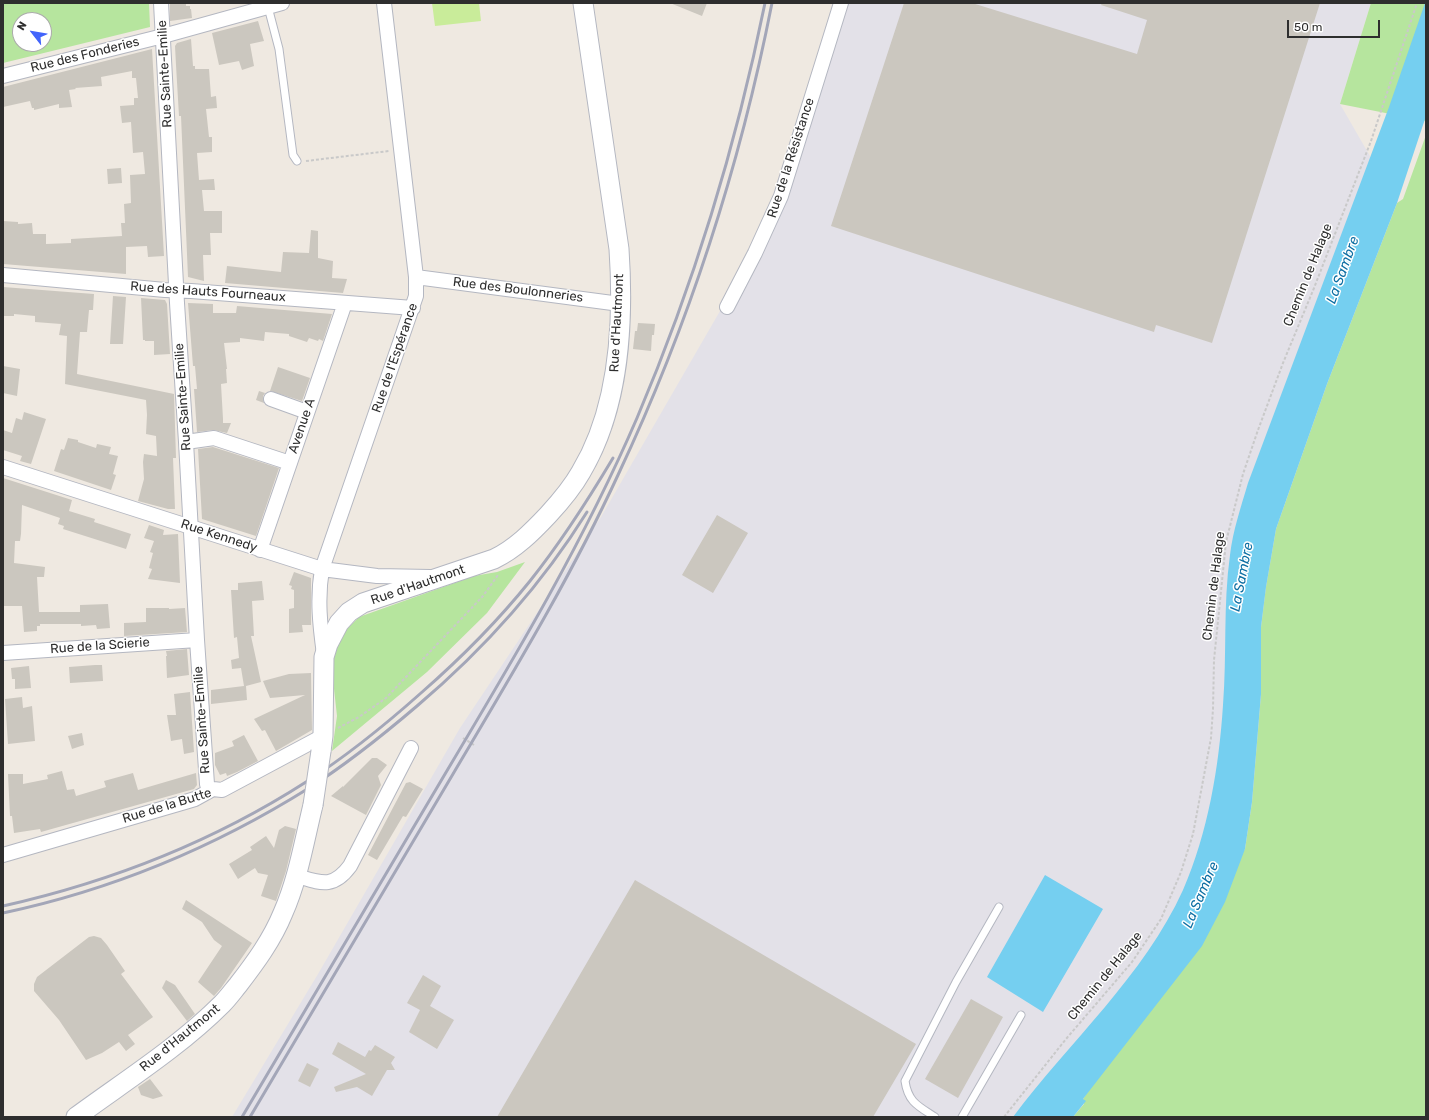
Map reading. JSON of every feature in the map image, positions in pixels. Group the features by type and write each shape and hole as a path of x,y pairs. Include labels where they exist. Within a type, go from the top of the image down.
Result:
{"street":[{"name":"Rue Sainte-Emilie","path":"160,3 197,640 207,784 209,791"},
{"name":"Rue des Fonderies","path":"3,76 163,36 282,3"},
{"name":"Rue de l'Espérance","path":"324,657 319,618 322,569 416,296 416,277 384,3"},
{"name":"Rue d'Hautmont","path":"76,1117 176,1044 204,1021 224,1002 270,940 284,912 297,876 313,805 322,743 324,657 333,632 339,623 349,612 362,603 494,559 505,553 527,536 562,499 581,473 594,447 606,418 615,378 621,289 619,249 583,3"},
{"name":"Rue de la Résistance","path":"727,307 755,253 781,196 841,3"},
{"name":"Rue des Hauts Fourneaux","path":"3,275 176,291 413,308"},
{"name":"Rue des Boulonneries","path":"416,277 620,304"},
{"name":"Avenue A","path":"260,550 345,303"},
{"path":"270,399 307,412"},
{"path":"186,442 214,438 290,463"},
{"name":"Rue Kennedy","path":"3,467 322,569 377,576 439,577"},
{"name":"Rue de la Scierie","path":"3,653 197,640"},
{"name":"Rue de la Butte","path":"3,855 195,799 213,789 219,791 322,743"},
{"path":"297,876 320,882 331,882 344,874 350,866 411,748"}],"lane":[{"path":"268,7 279,48 293,155 297,161"},
{"path":"935,1117 915,1104 906,1092 905,1081 956,982 999,907"},
{"path":"962,1117 1021,1015"}],"path":[{"name":"Chemin de Halage","path":"1004,1117 1132,962 1161,919 1181,872 1193,834 1211,738 1214,660 1226,542 1243,474 1283,363 1371,141 1417,3"},
{"path":"297,161 401,150"},
{"path":"322,743 386,698 483,596 503,568 505,553"},
{"path":"463,738 474,745"}],"shaded area":[{"path":"838,3 1371,3 1340,104 1397,203 1327,384 1276,529 1261,627 1261,694 1252,802 1073,1117 232,1117 318,974 460,728 601,517 720,311 765,218 792,148"}],"green space":[{"path":"3,3 149,3 150,27 52,51 52,12 12,12 12,52 48,52 3,63"},
{"path":"432,3 479,3 481,21 435,26"},
{"path":"1371,3 1426,3 1426,121 1340,104"},
{"path":"1426,135 1426,1117 1073,1117 1084,1104 1083,1099 1245,849 1252,802 1261,694 1261,627 1276,529 1327,384 1397,203 1403,199"},
{"path":"525,562 487,613 427,672 332,751 337,716 331,662 337,643 345,631 359,617 474,576 497,572"}],"water":[{"name":"La Sambre","path":"1425,3 1426,116 1397,203 1327,384 1276,529 1261,627 1261,694 1252,802 1245,849 1225,902 1202,946 1083,1099 1086,1101 1073,1117 1013,1117 1127,980 1148,951 1167,921 1183,890 1192,868 1206,823 1219,752 1224,686 1228,574 1233,537 1248,483 1389,107"},
{"path":"1045,875 1103,909 1043,1012 987,977"}],"building":[{"path":"170,3 186,3 186,6 190,6 192,18 170,21"},
{"path":"670,3 707,3 702,16"},
{"path":"904,3 972,3 1137,54 1147,20 1101,5 1102,3 1320,3 1212,343 1156,325 1154,332 831,226"},
{"path":"258,21 264,41 250,44 254,66 242,70 239,61 219,65 212,33"},
{"path":"191,39 193,66 195,66 195,69 209,69 211,97 216,96 217,108 206,109 209,137 212,137 212,152 197,153 199,180 214,179 215,190 202,190 204,211 222,211 222,233 210,233 211,255 203,255 204,281 188,277 181,116 179,116 176,65 175,46 177,43"},
{"path":"152,49 164,256 148,257 147,246 126,247 126,274 3,264 3,221 18,222 18,224 32,223 33,234 46,234 46,244 71,243 71,239 122,236 121,223 125,223 124,204 131,203 130,175 145,174 143,152 133,153 131,122 122,123 120,106 134,105 134,98 138,98 136,78 132,78 132,71 101,77 102,86 75,88 76,89 69,90 72,107 59,108 59,104 34,110 30,101 3,107 3,87"},
{"path":"121,168 122,183 108,184 107,169"},
{"path":"311,230 318,231 318,258 333,261 332,278 347,279 343,293 225,283 227,266 281,272 283,252 309,253"},
{"path":"3,287 94,294 93,310 89,310 87,332 80,332 77,374 174,394 176,458 173,458 175,509 168,509 138,501 144,479 144,454 157,456 156,436 146,434 146,400 65,384 67,336 59,335 61,324 35,322 35,316 14,314 14,316 3,316"},
{"path":"113,296 126,297 123,344 110,344"},
{"path":"141,298 165,300 167,304 170,354 154,355 154,341 143,340"},
{"path":"188,303 213,304 213,313 236,313 237,306 332,314 323,341 309,338 307,342 289,336 289,334 265,332 264,341 240,338 240,342 224,343 227,383 221,384 223,423 231,423 227,433 213,430 197,432 194,389 197,389 195,366 193,366"},
{"path":"638,323 655,324 654,335 652,335 651,351 633,349 635,331 637,331"},
{"path":"3,366 20,369 17,396 3,393"},
{"path":"278,367 310,378 302,401 270,391"},
{"path":"259,391 265,393 263,396 264,403 256,400"},
{"path":"24,412 46,419 31,464 20,461 22,456 3,450 3,430 12,433 16,418 22,420"},
{"path":"68,438 78,440 78,442 96,448 97,444 111,447 109,454 118,456 113,474 116,475 111,490 54,471 61,449 64,450"},
{"path":"213,447 279,468 256,536 202,519 198,449"},
{"path":"3,478 72,500 69,511 95,519 94,522 131,534 126,549 63,529 64,526 58,524 60,518 22,505 21,534 20,541 15,541 14,563 45,567 44,577 37,577 39,612 80,612 80,605 108,604 110,628 97,629 96,625 81,626 81,624 40,624 40,626 37,626 37,631 24,632 22,606 3,606"},
{"path":"717,515 748,533 713,593 682,575"},
{"path":"149,525 164,530 163,535 178,534 180,583 148,579 152,569 149,568 153,553 150,552 154,541 144,538"},
{"path":"294,572 311,578 311,625 302,625 303,632 289,633 289,609 294,608 294,590 291,589 292,586 289,585"},
{"path":"262,581 264,600 252,601 254,636 251,636 261,682 246,686 247,700 211,704 211,690 244,686 241,668 232,669 231,660 239,658 237,637 234,638 231,590 238,590 238,583"},
{"path":"146,608 185,608 187,632 124,636 124,623 146,622"},
{"path":"187,649 189,675 167,678 166,651"},
{"path":"102,665 103,681 70,683 69,667"},
{"path":"29,666 31,688 15,689 15,679 12,679 11,668"},
{"path":"311,673 312,730 276,751 265,730 262,731 254,719 305,695 270,698 263,681 289,674"},
{"path":"190,692 194,752 184,754 182,739 171,741 167,715 176,715 174,694"},
{"path":"22,697 23,708 32,706 35,741 8,744 5,699"},
{"path":"82,733 84,745 72,749 68,736"},
{"path":"244,735 258,761 227,776 226,773 220,775 215,765 215,753 234,746 232,741"},
{"path":"372,758 377,758 387,765 378,776 381,785 366,815 331,796 343,787"},
{"path":"62,771 67,790 74,789 76,796 106,787 104,781 133,773 138,790 196,773 197,785 194,789 41,832 40,829 14,833 12,816 10,816 8,774 23,774 23,784 48,779 47,775"},
{"path":"410,782 423,789 406,817 403,816 377,860 368,855 406,783"},
{"path":"285,826 296,829 286,871 276,901 261,896 268,875 258,873 255,868 238,879 229,864 252,850 250,847 266,836 274,848 279,830"},
{"path":"635,880 916,1044 873,1117 497,1117"},
{"path":"186,900 252,943 214,996 198,982 222,946 214,940 202,922 182,909"},
{"path":"94,936 101,938 107,945 125,971 121,974 153,1017 128,1035 135,1044 126,1051 119,1042 102,1053 86,1060 59,1020 34,991 34,984 37,977 89,937"},
{"path":"423,975 441,986 430,1006 454,1020 437,1049 409,1032 420,1010 407,1003"},
{"path":"166,980 175,985 195,1014 187,1021 162,988"},
{"path":"971,999 1003,1017 958,1098 925,1079"},
{"path":"338,1042 365,1057 369,1050 371,1051 375,1045 395,1057 391,1063 395,1070 387,1070 372,1096 357,1087 336,1092 334,1087 366,1074 332,1054"},
{"path":"307,1063 319,1069 310,1087 298,1081"},
{"path":"150,1079 163,1096 153,1099 141,1095 138,1087"}],"railway":[{"path":"242,1117 524,640 595,509 637,418 658,368 695,266 727,162 754,56 765,3"},
{"path":"250,1117 539,627 600,514 644,418 668,360 710,244 744,124 772,3"},
{"path":"3,906 83,885 122,872 198,841 271,803 306,782 351,751 394,717 436,680 478,640 505,611 553,551 613,458"},
{"path":"3,913 83,892 161,864 237,829 323,779 391,728 441,685 488,640 510,616 550,566 587,512"}]}
